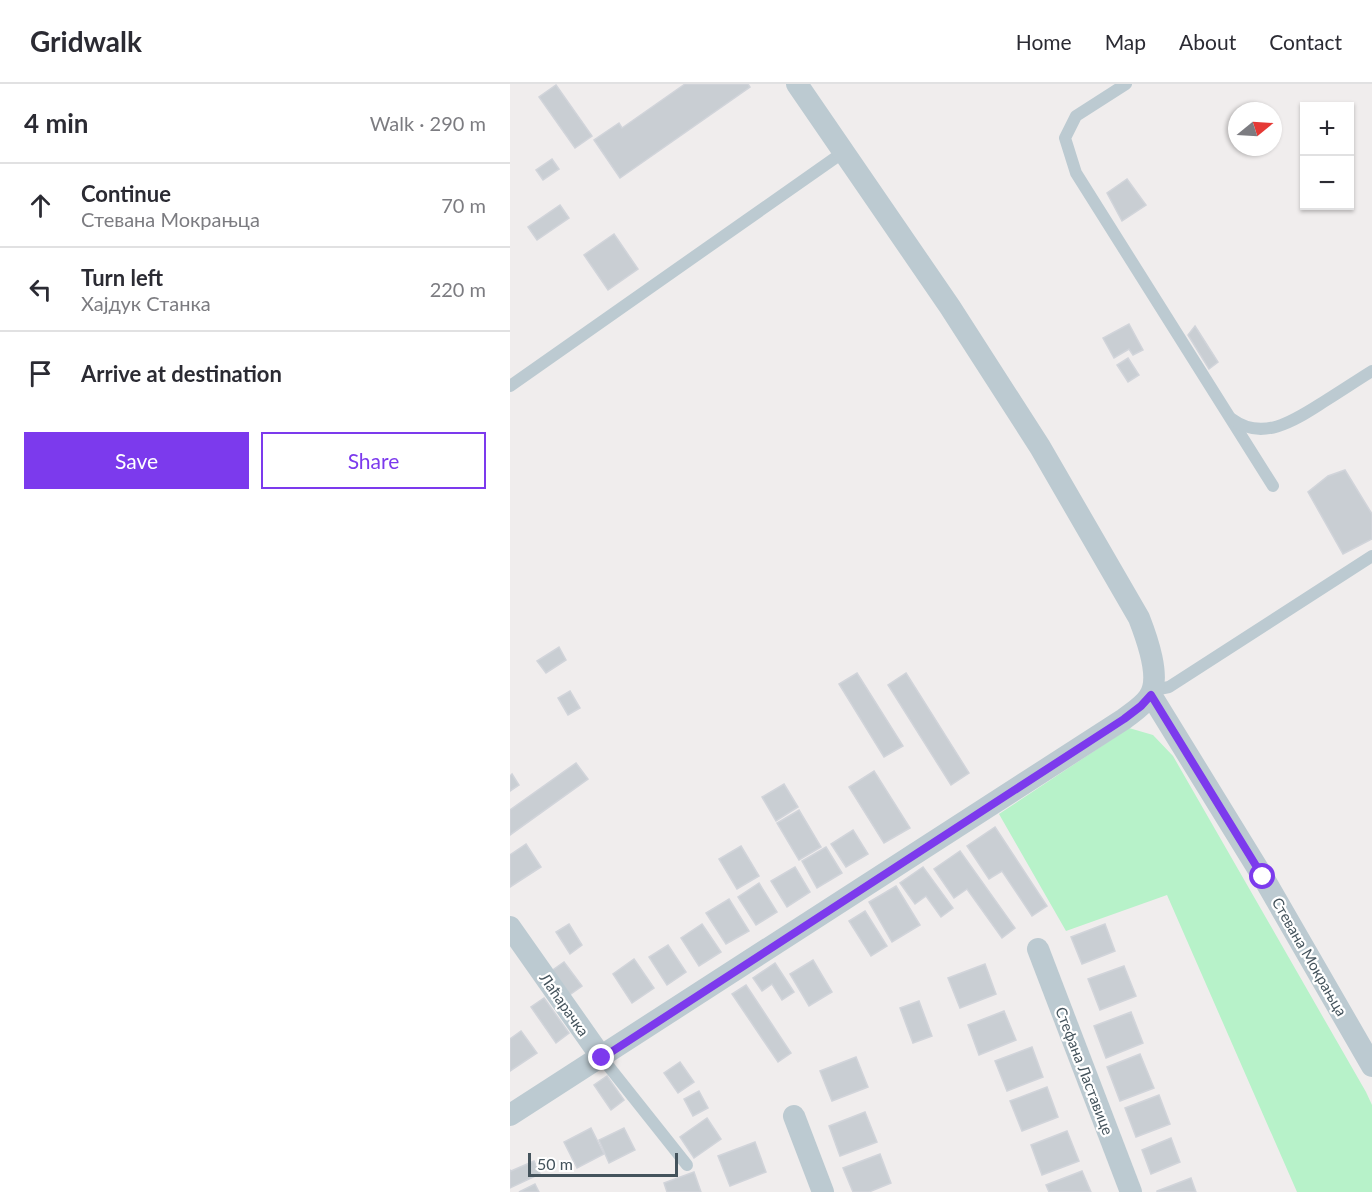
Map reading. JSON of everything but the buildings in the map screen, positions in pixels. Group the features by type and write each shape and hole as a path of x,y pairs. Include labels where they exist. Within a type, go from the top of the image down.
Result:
{"street":[{"path":"510,1116 1124,719 1141,706 1152,691 1150,648 1139,618 1040,447 950,307 797,84"},
{"name":"Стевана Мокрањца","path":"1152,691 1372,1066"},
{"name":"Лаћарачка","path":"510,927 602,1058"},
{"name":"Стефана Ластавице","path":"1038,949 1131,1192"},
{"path":"794,1116 823,1192"}],"lane":[{"path":"1126,84 1076,116 1065,138 1076,173 1273,486"},
{"path":"510,386 844,151"},
{"path":"1229,416 1237,422 1254,428 1288,424 1372,371"},
{"path":"1152,691 1169,687 1372,556"},
{"name":"Лаћарачка","path":"602,1058 687,1165"}],"green space":[{"path":"1129,728 1153,735 1173,756 1366,1092 1372,1105 1372,1192 1297,1192 1167,895 1066,931 999,814"}],"route":[{"path":"602,1058 1124,719 1151,695 1263,877"}]}
